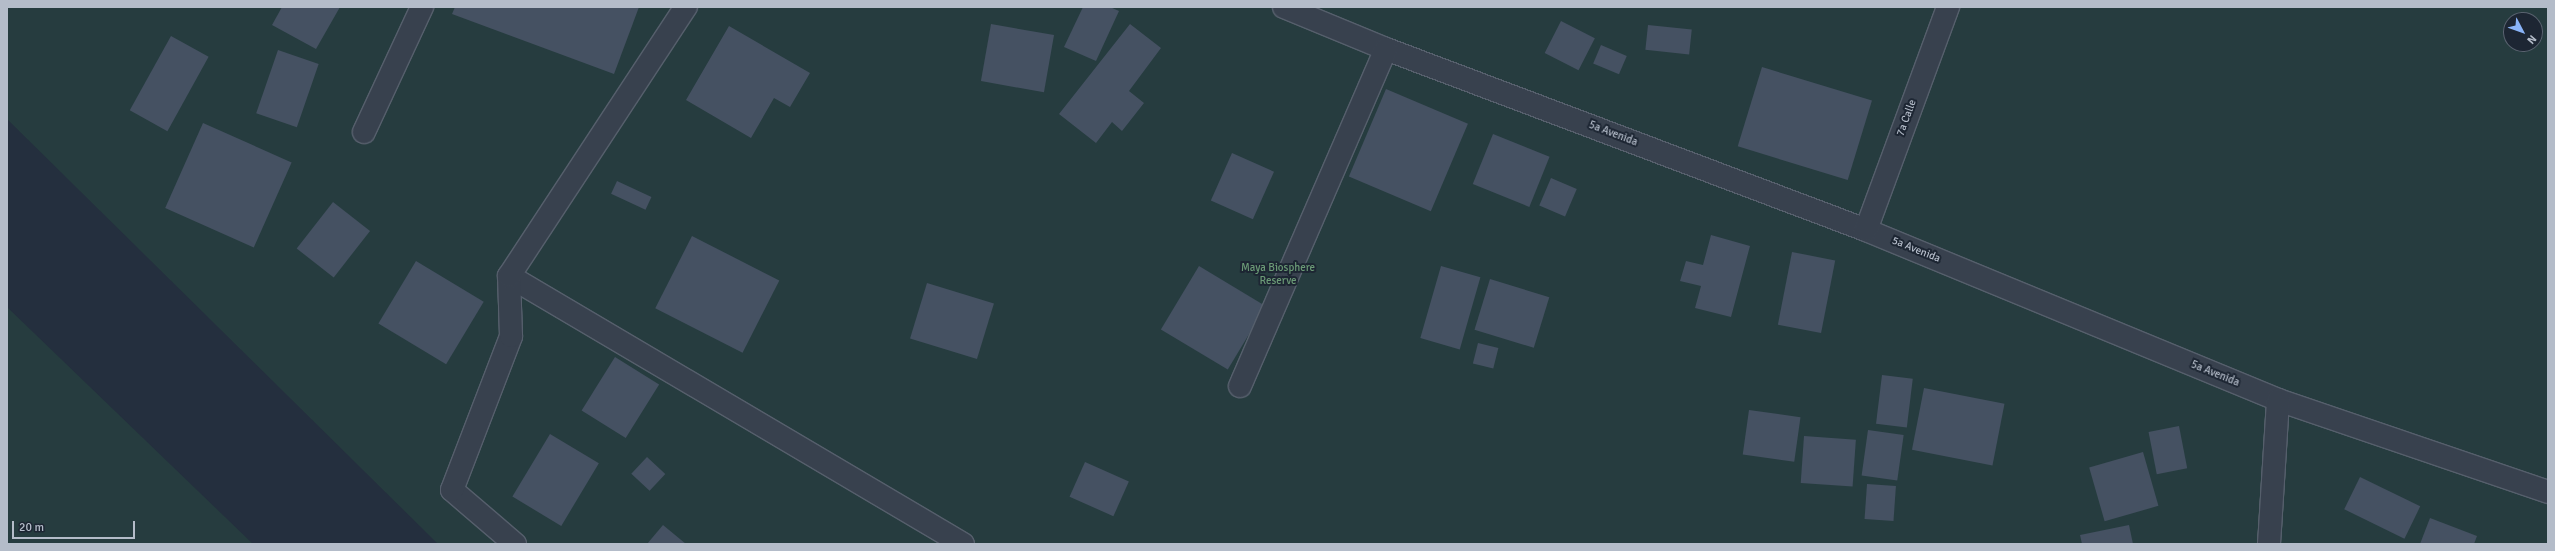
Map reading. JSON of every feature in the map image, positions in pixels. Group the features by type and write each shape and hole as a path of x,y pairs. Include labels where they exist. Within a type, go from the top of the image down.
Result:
{"street":[{"path":"364,132 422,7"},
{"path":"515,544 452,490 511,336 509,276 686,7"},
{"name":"5a Avenida","path":"1284,7 1386,49 1866,230 2278,400 2548,492"},
{"name":"7a Calle","path":"1866,230 1948,7"},
{"path":"1240,386 1386,49"},
{"path":"509,276 963,544"},
{"path":"2269,544 2278,400"}],"green space":[{"name":"Maya Biosphere Reserve","path":"7,7 2548,7 2548,544 438,544 7,119"},
{"path":"7,307 253,544 7,544"}],"building":[{"path":"282,7 340,7 316,49 272,25"},
{"path":"455,7 639,7 614,74 452,14"},
{"path":"1083,7 1110,7 1119,11 1096,61 1064,47"},
{"path":"1561,21 1595,38 1579,70 1545,53"},
{"path":"991,24 1054,35 1044,92 981,81"},
{"path":"1130,24 1161,48 1129,91 1144,103 1122,131 1112,122 1096,143 1059,114"},
{"path":"1648,25 1692,30 1689,54 1645,50"},
{"path":"729,26 810,73 790,107 774,98 751,138 686,100"},
{"path":"171,36 209,57 167,131 130,110"},
{"path":"1601,45 1627,56 1619,74 1593,63"},
{"path":"278,50 319,64 297,127 256,113"},
{"path":"1762,67 1872,101 1848,180 1738,146"},
{"path":"1386,89 1468,124 1431,211 1349,176"},
{"path":"203,123 292,162 254,247 165,208"},
{"path":"1493,134 1550,157 1529,207 1473,184"},
{"path":"1232,153 1274,172 1253,219 1211,201"},
{"path":"1551,178 1577,189 1565,217 1539,206"},
{"path":"617,181 651,197 646,210 611,194"},
{"path":"333,202 370,231 334,277 297,248"},
{"path":"1711,235 1750,246 1731,317 1695,308 1701,286 1680,281 1686,261 1703,265"},
{"path":"692,236 779,280 743,353 655,308"},
{"path":"1792,252 1835,260 1821,333 1778,325"},
{"path":"416,261 484,302 446,364 378,324"},
{"path":"1199,266 1266,306 1228,370 1161,329"},
{"path":"1441,266 1480,277 1460,349 1420,338"},
{"path":"1490,279 1549,297 1534,348 1475,330"},
{"path":"927,283 994,303 977,359 910,338"},
{"path":"1478,343 1498,348 1493,368 1473,363"},
{"path":"615,357 659,385 626,438 582,410"},
{"path":"1882,375 1913,379 1907,427 1876,424"},
{"path":"1924,388 2004,404 1992,465 1912,450"},
{"path":"1749,410 1800,417 1794,462 1743,455"},
{"path":"2179,426 2187,468 2157,474 2149,432"},
{"path":"1868,430 1904,435 1897,481 1862,476"},
{"path":"550,434 599,463 561,526 512,497"},
{"path":"1804,436 1856,440 1853,487 1801,483"},
{"path":"2143,452 2158,506 2105,521 2089,467"},
{"path":"647,457 665,474 650,491 631,474"},
{"path":"1085,462 1129,482 1113,516 1070,497"},
{"path":"2360,477 2420,506 2404,539 2344,509"},
{"path":"1867,484 1896,486 1893,521 1865,519"},
{"path":"2430,518 2477,536 2474,544 2420,544"},
{"path":"663,525 686,544 647,544"},
{"path":"2129,525 2133,544 2082,544 2080,535"}]}
